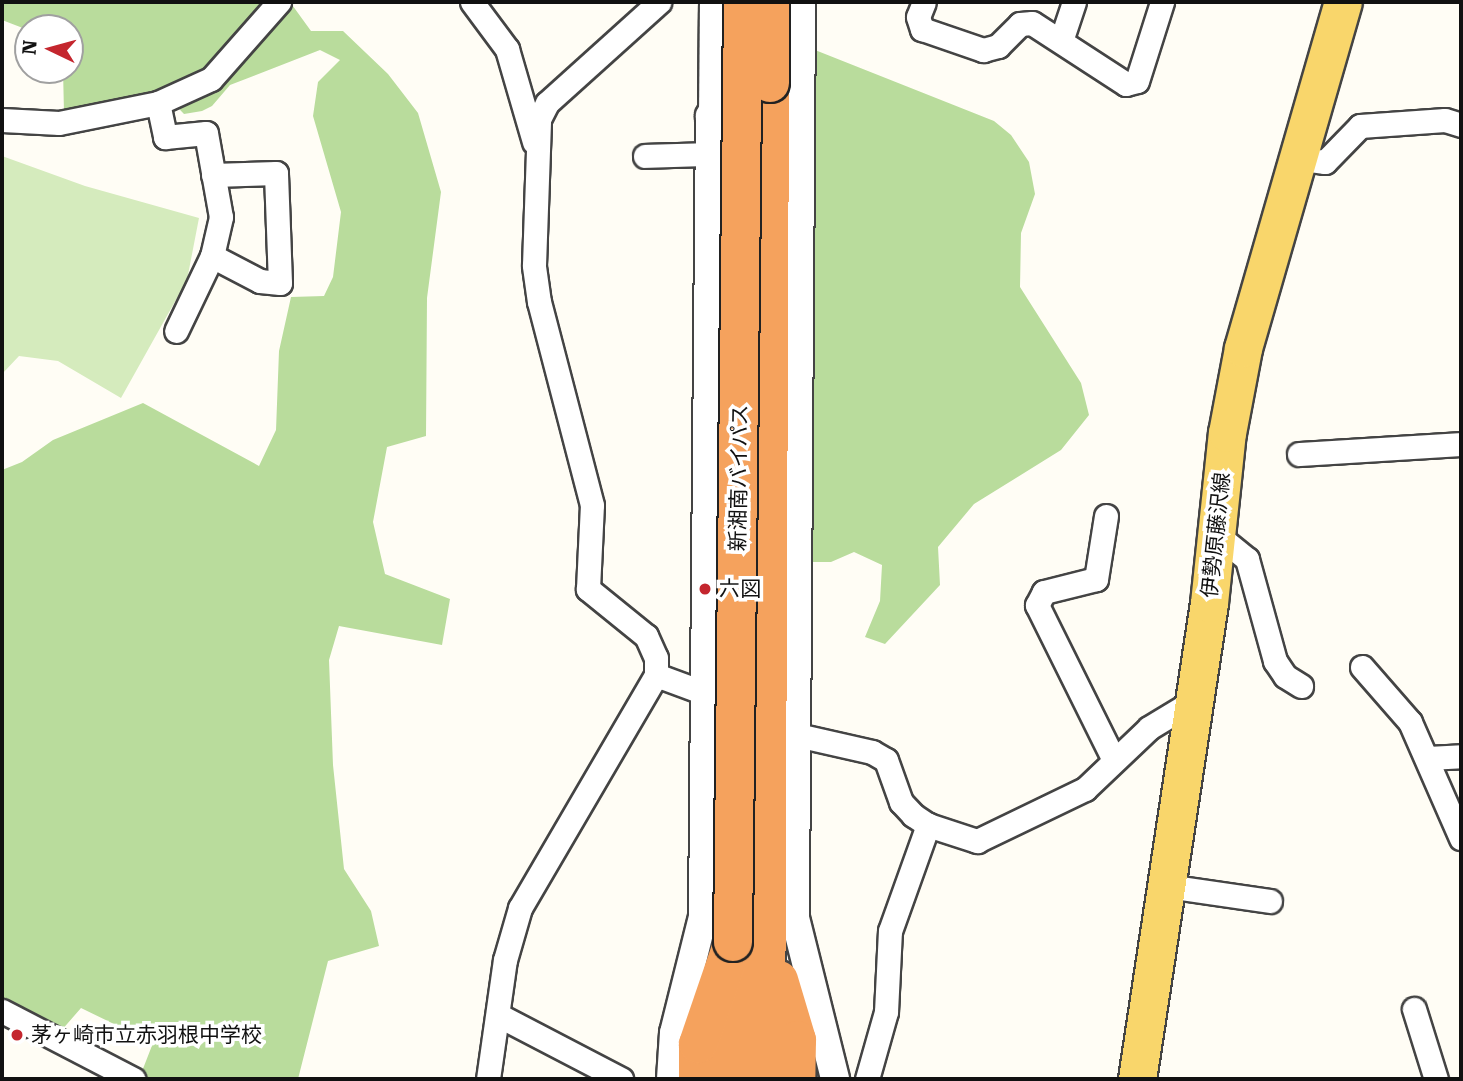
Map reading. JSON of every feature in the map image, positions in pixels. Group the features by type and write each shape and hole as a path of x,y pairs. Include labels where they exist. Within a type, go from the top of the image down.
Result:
{"highway":[{"name":"新湘南バイパス","path":"743,2 750,942 766,1079"},
{"name":"新湘南バイパス","path":"733,1079 750,942 770,2"},
{"path":"698,1079 698,1044 750,942"},
{"path":"750,942 797,1040 796,1079"}],"main road":[{"name":"伊勢原藤沢線","path":"1137,1079 1167,886 1216,534 1227,433 1243,348 1343,2"}],"street":[{"path":"2,120 59,123 158,103 211,79 279,2"},
{"path":"472,2 507,49 535,145"},
{"path":"488,1079 512,932 528,891 656,675 656,658 646,636 588,589 592,505 539,302 534,265 535,145 539,119 547,103 659,2"},
{"path":"671,1079 674,1033 702,935 711,2"},
{"path":"710,116 764,36 764,2"},
{"path":"801,2 795,918 835,1079"},
{"path":"924,2 918,17 922,29 983,50 998,46 1020,24 1032,23 1126,84 1137,81 1162,2"},
{"path":"1061,41 1074,2"},
{"path":"751,54 800,60"},
{"path":"158,103 165,137 206,133 221,218 212,256 176,331"},
{"path":"1296,158 1325,162 1360,125 1445,120 1461,125"},
{"path":"645,156 709,154"},
{"path":"212,256 260,281 280,284 276,173 213,175"},
{"path":"1299,454 1461,444"},
{"path":"1106,516 1096,579 1044,592 1037,605 1113,758"},
{"path":"1216,534 1247,559 1260,594 1275,662 1285,677 1301,686"},
{"path":"1362,667 1410,722 1461,838"},
{"path":"656,675 705,693"},
{"path":"797,735 872,752 886,760 901,802 928,825 977,841 1084,789 1113,758 1149,727 1192,702"},
{"path":"1428,758 1461,756"},
{"path":"867,1079 886,1012 890,931 928,825"},
{"path":"1167,886 1270,901"},
{"path":"1414,1009 1436,1079"},
{"path":"2,1011 133,1079"},
{"path":"498,1015 621,1079"}],"green space":[{"path":"2,2 290,2 311,31 343,31 388,74 418,113 441,192 427,298 426,436 387,447 373,522 385,574 450,599 442,645 339,626 329,660 333,765 344,869 371,911 379,946 328,961 298,1079 139,1079 153,1043 81,1008 47,1047 2,1025 2,470 22,462 53,440 143,403 259,466 276,430 279,351 291,297 324,296 333,277 341,212 313,116 318,82 340,60 320,50 230,85 212,106 202,111 184,114 161,90 64,113 63,84 84,84 84,14 14,14 14,25 2,20"},
{"path":"815,50 994,121 1011,135 1029,162 1035,194 1021,233 1020,287 1081,383 1089,415 1061,450 974,504 938,547 940,585 885,644 865,637 880,601 882,565 854,552 831,562 807,562"},
{"path":"2,156 85,186 199,218 187,280 121,398 58,361 19,356 2,374"}],"place":[{"name":"六図","path":"705,589"},
{"name":"茅ヶ崎市立赤羽根中学校","path":"17,1035"}]}
